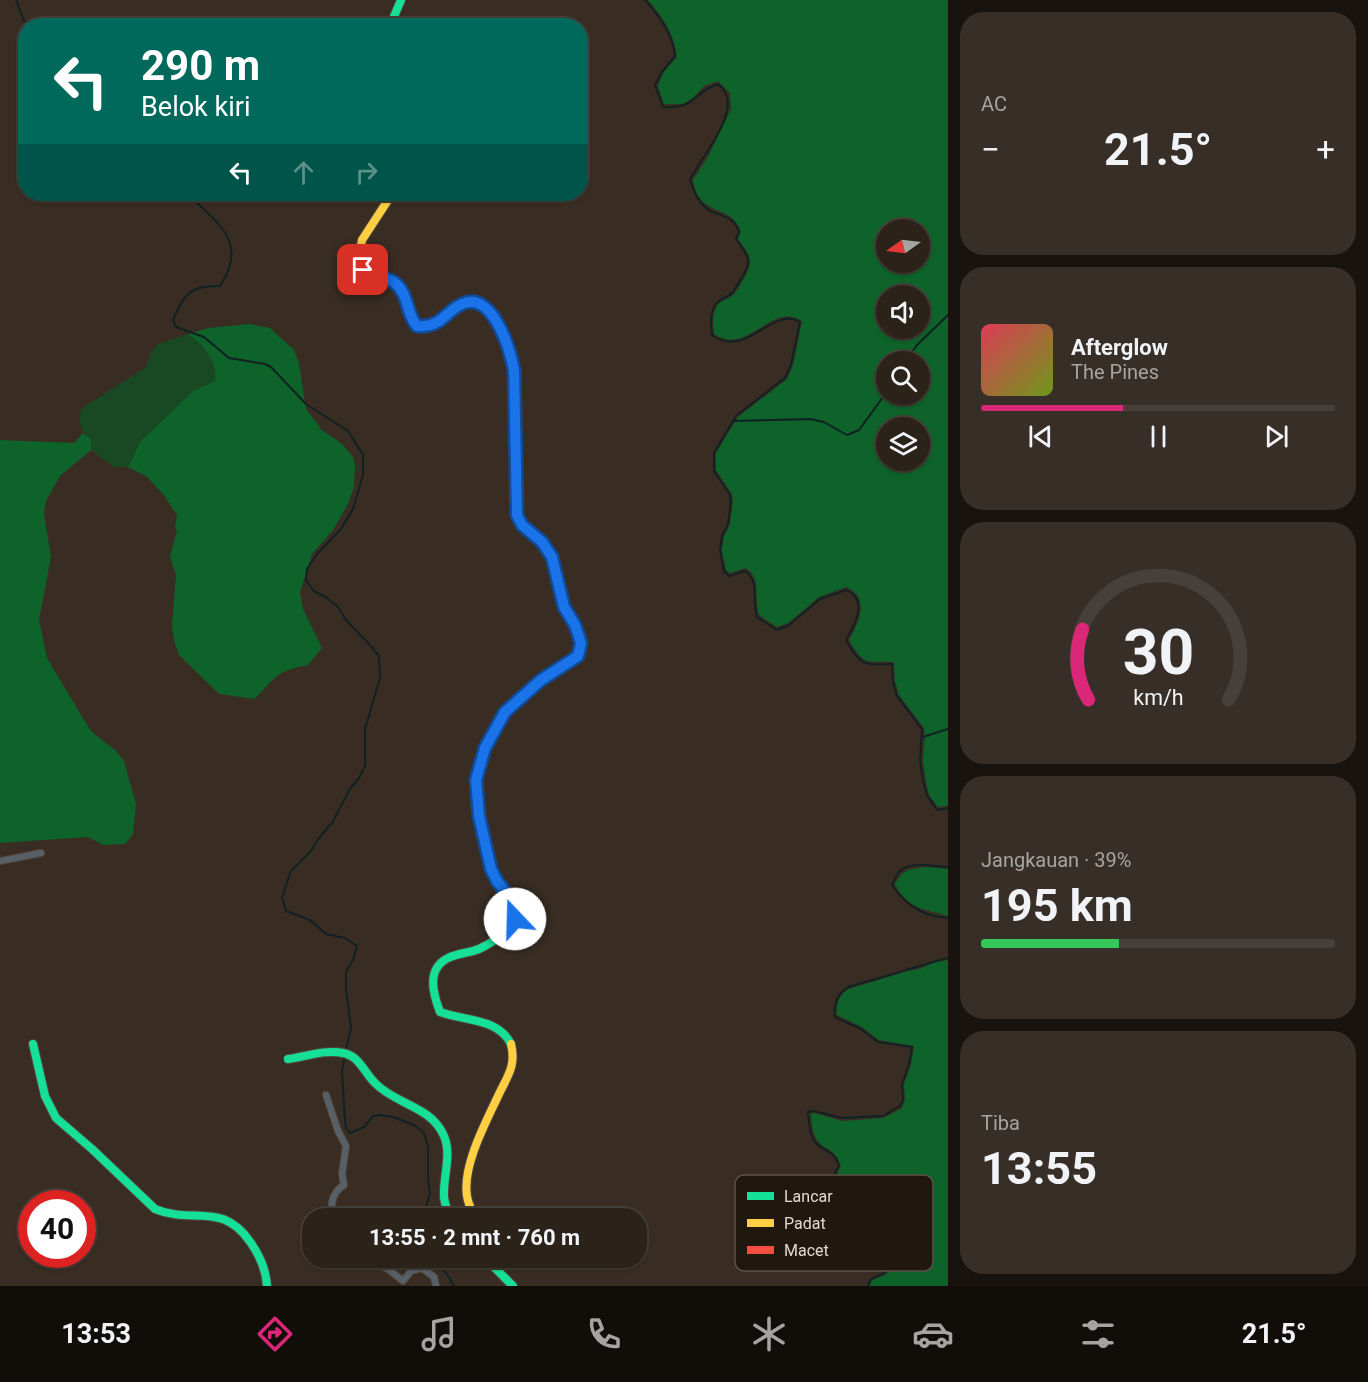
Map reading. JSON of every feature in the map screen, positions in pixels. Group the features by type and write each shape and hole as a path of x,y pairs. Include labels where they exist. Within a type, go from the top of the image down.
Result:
{"street":[{"path":"394,18 402,0"},
{"path":"387,201 362,240 358,261 363,270 394,282 405,295 417,326 428,327 462,304 470,302 485,307 502,330 514,370 517,515 522,525 542,542 552,557 564,607 575,625 581,643 578,656 541,680 505,712 485,748 476,780 479,816 491,869 513,902 516,912 514,925 481,948 445,959 435,972 432,987 440,1012 450,1017 496,1026 507,1034 514,1047 514,1061 474,1150 467,1181 467,1195 472,1208"},
{"path":"0,861 41,853"},
{"path":"33,1044 45,1096 56,1118 155,1209 166,1214 227,1218 240,1227 258,1253 267,1276 267,1286"},
{"path":"288,1059 346,1053 357,1059 376,1086 397,1100 413,1104 430,1116 441,1131 446,1144 447,1178 444,1194 448,1208"},
{"path":"327,1095 338,1131 346,1146 342,1174 344,1185 338,1188 330,1208"},
{"path":"386,1268 403,1281 411,1271 422,1268 434,1277 436,1286"},
{"path":"497,1268 513,1286"}],"green space":[{"path":"648,0 948,0 948,806 938,807 929,795 923,760 924,728 899,695 895,681 894,662 871,661 862,658 849,640 861,611 861,604 854,591 846,587 819,597 788,623 777,627 759,615 756,583 751,573 746,568 730,573 726,570 722,550 724,537 730,524 733,502 732,494 716,470 716,453 738,417 787,379 793,366 802,321 791,317 780,318 737,339 726,339 714,334 713,323 717,306 735,293 750,263 746,250 738,239 741,232 737,224 732,218 702,201 696,192 693,180 708,157 731,109 730,93 718,81 704,86 694,97 683,104 664,104 658,86 663,73 677,57 671,34"},
{"path":"249,324 270,328 294,350 299,363 306,409 322,430 342,444 353,457 355,466 354,487 348,504 333,530 312,554 300,592 303,609 322,648 308,665 277,676 255,699 219,694 179,655 172,626 176,575 170,557 177,531 175,528 177,515 163,494 146,476 128,467 140,442 193,391 215,381 212,360 199,343 188,334 209,328"},
{"path":"188,334 199,343 212,360 215,381 193,391 140,442 128,467 114,467 91,450 91,439 81,426 81,409 146,367 151,352 158,344"},
{"path":"83,433 91,439 91,450 60,476 46,501 44,514 51,557 39,620 47,658 84,720 92,732 115,750 124,761 136,804 133,834 125,844 103,845 88,837 0,843 0,440 74,443"},
{"path":"926,867 948,869 948,916 924,910 912,904 895,885 904,873"},
{"path":"948,960 948,1286 870,1286 872,1280 886,1275 889,1271 933,1271 933,1175 838,1175 841,1166 839,1160 816,1138 811,1114 842,1121 884,1118 902,1108 905,1100 904,1084 911,1065 914,1046 879,1040 862,1027 837,1015 838,1004 843,994 849,989 920,969 932,963"}],"waterway":[{"path":"16,0 23,18"},
{"path":"645,0 665,26 674,48 675,56 655,85 663,107 682,106 718,84 726,93 728,105 725,118 690,180 704,207 735,224 739,232 736,239 748,259 748,264 732,293 714,307 711,317 712,335 725,341 737,341 779,320 790,319 800,322 791,365 785,378 736,416 714,453 714,471 730,495 731,502 728,524 722,536 720,550 724,571 729,576 745,571 750,575 754,586 757,617 777,630 789,625 820,599 846,590 853,594 857,600 858,613 846,640 855,655 864,662 892,664 897,696 922,729 920,760 927,795 937,810 948,808"},
{"path":"195,201 226,235 231,245 231,257 228,271 220,286 195,289 185,298 173,320 176,327 204,337 229,358 271,367 306,404 348,431 363,455 363,475 353,509 341,529 317,554 307,569 306,580 314,591 338,607 346,620 379,656 380,678 365,729 365,766 332,823 311,851 291,871 282,897 286,911 310,920 326,934 345,938 357,946 346,972 351,1028 346,1050"},
{"path":"913,351 948,315"},
{"path":"733,421 810,419 824,422 847,435 859,430 877,405"},
{"path":"923,737 948,729"},
{"path":"948,867 909,866 899,872 892,885 905,901 915,908 927,914 948,918"},
{"path":"835,1175 839,1166 837,1161 813,1139 808,1112 814,1111 842,1118 883,1116 900,1106 903,1100 902,1084 912,1047 878,1042 861,1029 835,1017 839,996 848,987 948,958"},
{"path":"345,1056 342,1071 345,1121 350,1133 364,1127 373,1116 380,1115 414,1125 424,1133 428,1147 430,1193 425,1208"},
{"path":"440,1268 447,1274 454,1286"},
{"path":"868,1286 871,1279 886,1271"}],"traffic: fast":[{"path":"393,18 401,0"},
{"path":"495,727 479,766 475,790 476,802 479,828 486,854 494,875 511,903 514,925 484,947 448,958 436,969 433,982 440,1012 498,1029 511,1044"},
{"path":"33,1044 45,1096 56,1118 155,1209 182,1215 218,1218 240,1230 260,1258 267,1286"},
{"path":"288,1059 329,1052 349,1055 358,1061 372,1080 384,1091 431,1118 438,1126 446,1143 444,1196 446,1208"},
{"path":"495,1268 513,1286"}],"traffic: slow":[{"path":"387,201 362,240 358,261 362,267 397,285 413,320 422,328 436,323 454,308 467,302 474,302 490,311 507,341 514,370 516,490"},
{"path":"470,1208 466,1184 468,1171 483,1129 511,1069 513,1057 511,1044"}],"traffic: jam":[{"path":"495,727 518,699 573,659 581,643 578,631 564,606 549,553 517,515 516,490"}],"route":[{"path":"363,270 394,282 405,295 409,311 417,326 428,327 462,304 470,302 479,304 490,311 502,330 514,370 517,515 522,525 542,542 552,557 564,607 580,636 581,649 578,656 541,680 505,712 485,748 476,780 479,816 491,869 513,902 516,912 515,919"}]}
